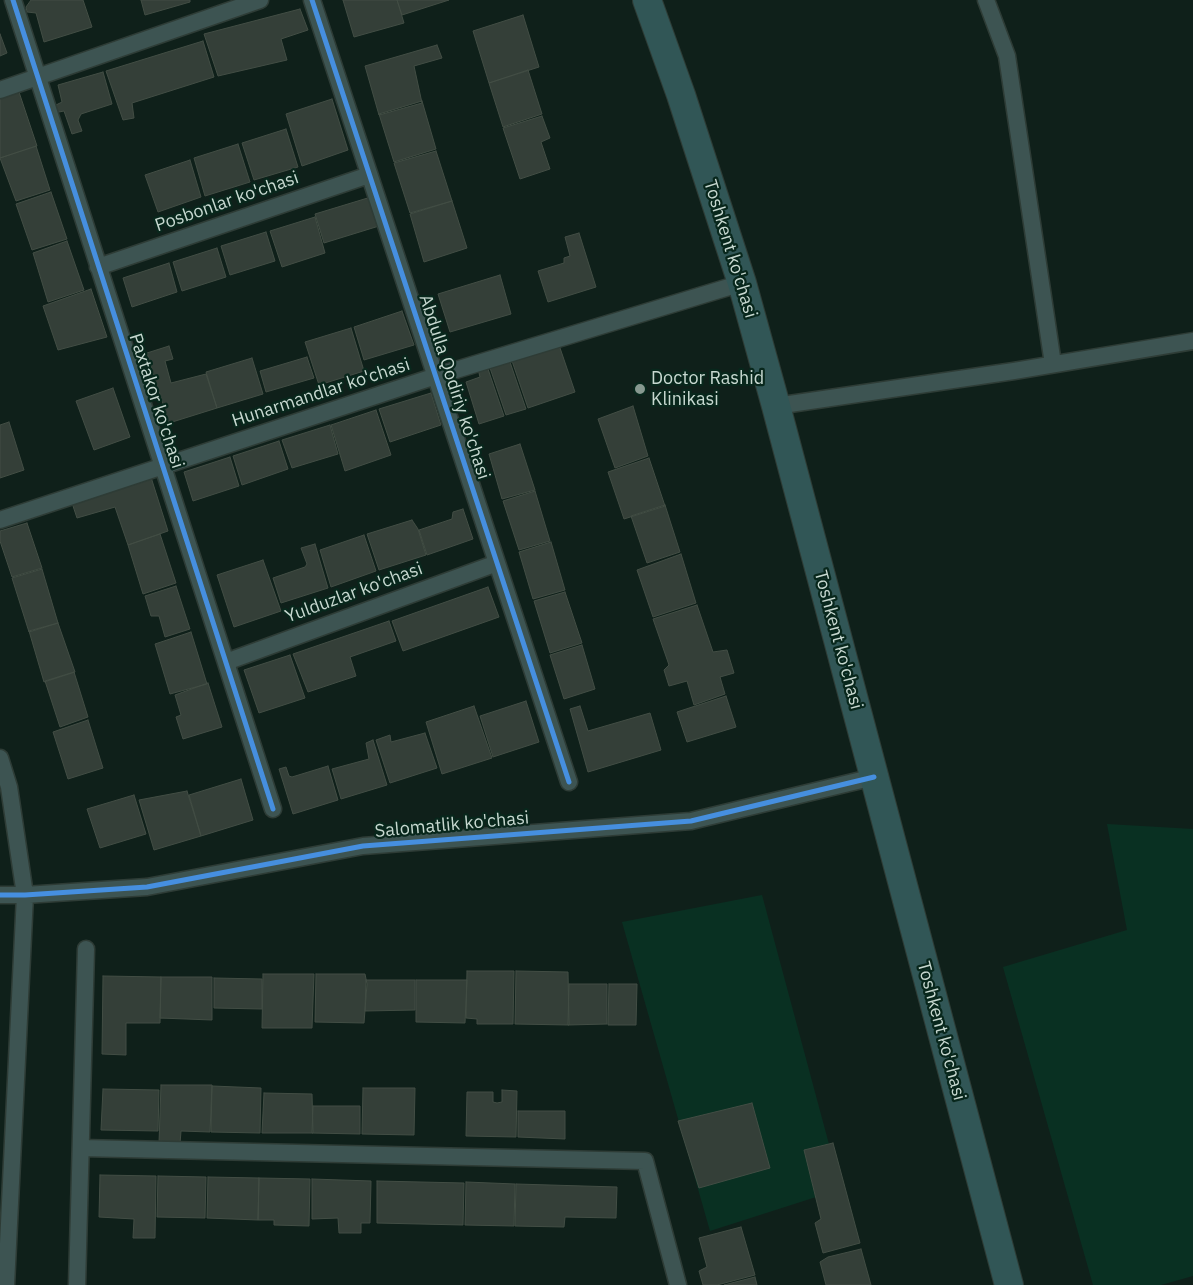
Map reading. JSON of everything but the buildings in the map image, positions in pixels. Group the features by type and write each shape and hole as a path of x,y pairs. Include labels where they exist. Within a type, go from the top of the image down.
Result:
{"highway":[{"name":"Toshkent ko'chasi","path":"647,0 681,95 742,282 1008,1285"}],"street":[{"name":"Paxtakor ko'chasi","path":"13,0 273,809"},
{"path":"0,90 260,0"},
{"name":"Abdulla Qodiriy ko'chasi","path":"312,0 569,782"},
{"path":"986,0 1007,56 1053,364"},
{"name":"Posbonlar ko'chasi","path":"98,267 370,175"},
{"name":"Hunarmandlar ko'chasi","path":"0,520 436,376 742,282"},
{"path":"776,406 1193,341"},
{"name":"Yulduzlar ko'chasi","path":"226,662 497,563"},
{"path":"0,758 9,787 25,895 6,1285"},
{"name":"Salomatlik ko'chasi","path":"0,895 147,887 363,846 691,821 874,778"},
{"path":"77,1285 86,949"},
{"path":"81,1148 645,1161 678,1285"}],"shaded area":[{"path":"1107,824 1193,829 1193,1276 1161,1285 1093,1285 1003,967 1127,930"},
{"path":"762,895 841,1189 710,1231 622,922"}],"cycle path":[{"path":"13,0 273,809"},
{"path":"312,0 569,782"},
{"path":"0,895 147,887 363,846 691,821 874,777"}],"place":[{"name":"Doctor Rashid Klinikasi","path":"640,389"}]}
